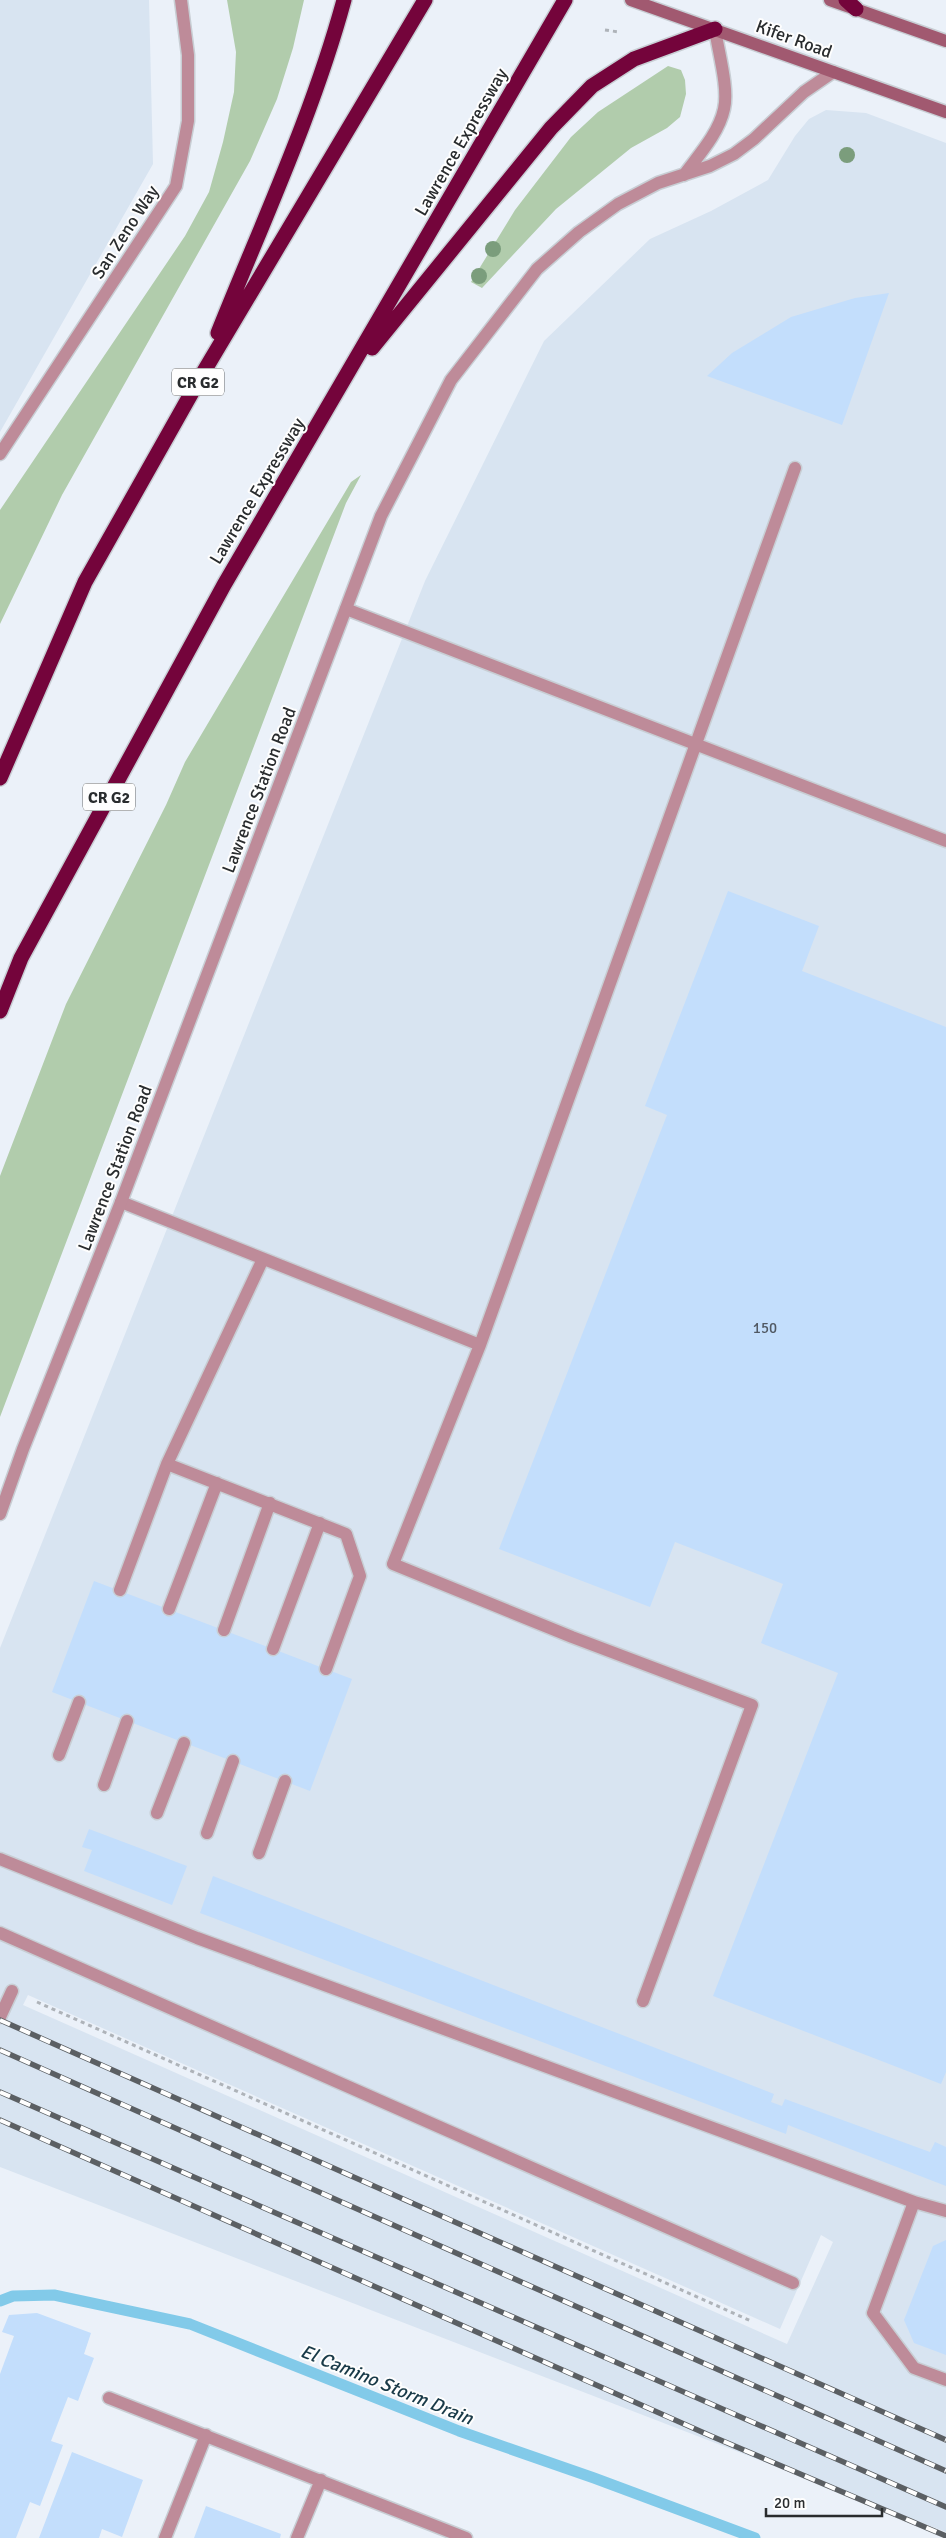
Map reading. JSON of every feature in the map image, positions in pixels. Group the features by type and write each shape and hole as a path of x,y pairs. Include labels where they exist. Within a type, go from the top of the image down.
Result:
{"highway":[{"path":"200,378 307,109 334,38 344,0"},
{"name":"CR G2","path":"0,778 85,582 200,378 424,0"},
{"name":"Lawrence Expressway","path":"0,1012 21,958 219,593 565,0"},
{"path":"341,386 550,128 592,86 634,58 715,29"}],"main road":[{"name":"Kifer Road","path":"631,0 946,112"},
{"path":"830,0 851,4 946,42"}],"street":[{"name":"San Zeno Way","path":"0,454 176,186 188,121 188,55 182,0"},
{"path":"684,175 702,151 724,109 723,85 715,29"},
{"name":"Lawrence Station Road","path":"0,1514 23,1449 121,1202 381,516 451,380 537,269 578,232 618,204 658,183 684,175 734,154 754,139 804,92 833,72"},
{"path":"643,2001 752,1705 572,1637 393,1564 480,1345 795,468"},
{"path":"346,609 946,841"},
{"path":"121,1202 480,1345"},
{"path":"120,1590 167,1464 263,1259"},
{"path":"167,1464 346,1534 360,1576 326,1669"},
{"path":"169,1609 217,1483"},
{"path":"224,1630 270,1504"},
{"path":"273,1649 320,1523"},
{"path":"59,1755 79,1702"},
{"path":"104,1785 127,1721"},
{"path":"157,1813 184,1743"},
{"path":"207,1833 233,1761"},
{"path":"259,1853 285,1781"},
{"path":"0,1859 197,1938 914,2202 946,2211"},
{"path":"0,1933 793,2283"},
{"path":"0,2017 12,1991"},
{"path":"914,2202 873,2313 914,2368 946,2380"},
{"path":"110,2398 466,2538"},
{"path":"165,2538 206,2435"},
{"path":"297,2538 321,2480"}],"path":[{"path":"605,30 620,32"},
{"path":"12,1991 751,2321"}],"shaded area":[{"path":"0,0 149,0 153,164 0,432"},
{"path":"826,110 866,113 946,143 946,2532 0,2167 0,1648 425,581 544,341 650,239 711,211 768,180 795,136 809,119","holes":["28,1995 780,2329 821,2235 833,2242 787,2344 23,2005"]}],"green space":[{"path":"227,0 304,0 293,48 277,99 250,161 62,495 0,624 0,510 185,236 209,192 234,92 236,52"},
{"path":"668,66 681,70 685,80 686,94 680,117 667,128 631,148 556,209 482,288 471,282 515,210 571,137 598,112"},
{"path":"361,475 346,503 0,1417 0,1176 66,1004 166,805 185,762 351,482"}],"building":[{"path":"889,293 842,425 707,376 732,353 791,317 855,298"},
{"path":"728,891 819,926 802,971 946,1027 946,2072 941,2084 713,1996 838,1673 761,1643 783,1584 675,1542 650,1607 499,1549 667,1115 645,1106"},
{"path":"94,1581 352,1679 310,1791 52,1692"},
{"path":"89,1829 187,1866 172,1905 84,1871 92,1850 82,1847"},
{"path":"213,1876 774,2094 771,2102 782,2106 785,2099 930,2152 935,2142 946,2147 946,2186 788,2125 786,2134 200,1913"},
{"path":"946,2240 946,2355 914,2343 904,2320 933,2246"},
{"path":"37,2313 91,2333 84,2354 94,2358 78,2401 68,2397 51,2441 63,2445 40,2506 30,2502 16,2538 0,2538 0,2374 14,2336 2,2332 9,2315"},
{"path":"72,2452 143,2480 122,2537 102,2529 99,2538 39,2538"},
{"path":"206,2506 281,2534 280,2538 194,2538"}],"waterway":[{"name":"El Camino Storm Drain","path":"0,2301 13,2296 54,2295 190,2324 459,2431 594,2478 755,2538"}],"railway":[{"path":"0,2020 946,2440"},
{"path":"0,2050 946,2471"},
{"path":"0,2092 946,2507"},
{"path":"0,2120 711,2436 946,2536"}]}
